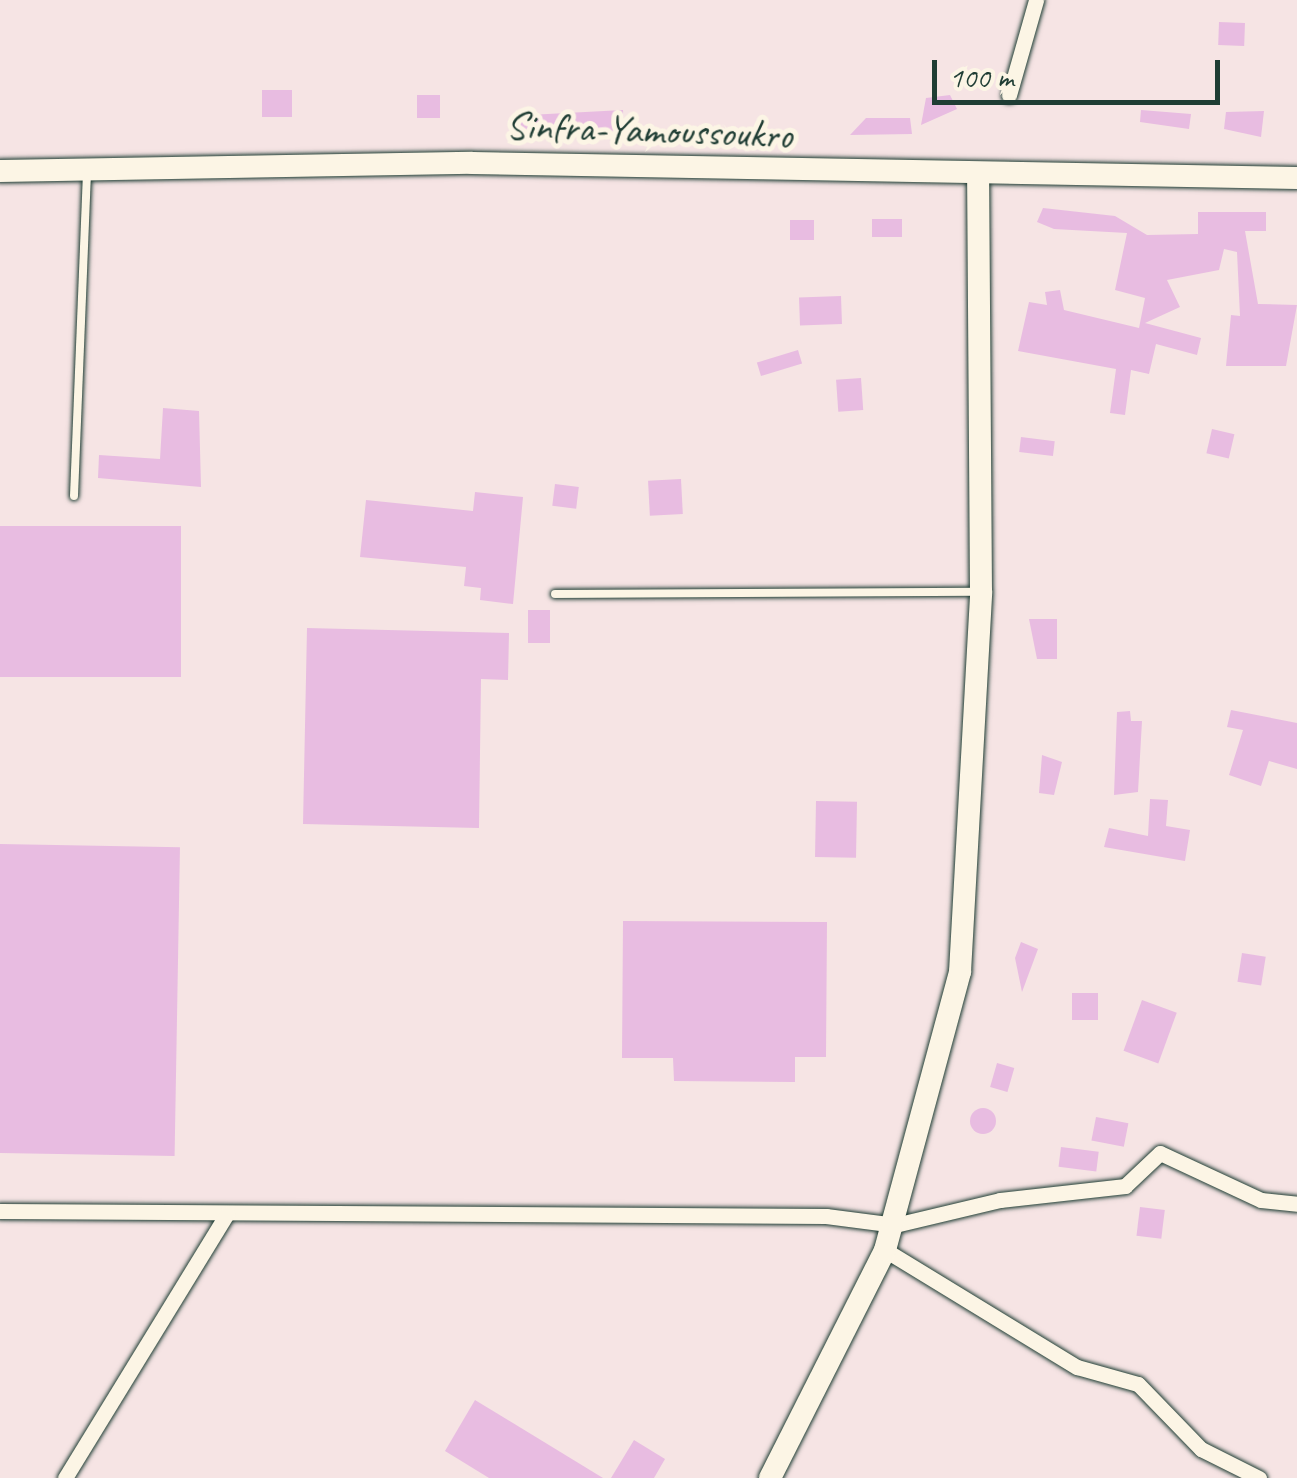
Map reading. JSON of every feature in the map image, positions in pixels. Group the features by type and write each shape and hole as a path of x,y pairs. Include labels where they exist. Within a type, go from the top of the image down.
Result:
{"street":[{"path":"1009,95 1036,0"},
{"name":"Sinfra-Yamoussoukro","path":"0,171 472,163 978,176 1297,178"},
{"path":"770,1478 885,1250 960,972 981,592 978,176"},
{"path":"0,1211 826,1216 894,1225 1125,1186 1160,1153 1261,1200 1297,1204"},
{"path":"65,1478 227,1214"},
{"path":"885,1250 1077,1366 1138,1384 1201,1449 1258,1478"}],"lane":[{"path":"74,496 87,169"},
{"path":"555,594 981,592"}],"building":[{"path":"1219,22 1245,23 1244,46 1218,45"},
{"path":"262,90 292,90 292,117 262,117"},
{"path":"417,95 440,95 440,118 417,118"},
{"path":"950,95 957,109 921,125 926,98"},
{"path":"623,110 624,130 520,135 519,115"},
{"path":"1141,110 1191,114 1189,129 1140,122"},
{"path":"1264,111 1261,137 1224,129 1226,112"},
{"path":"866,118 910,118 912,134 850,135"},
{"path":"1043,208 1115,216 1147,235 1198,234 1198,212 1266,212 1266,231 1245,231 1258,304 1297,305 1286,366 1226,366 1231,315 1240,316 1237,252 1224,249 1219,270 1167,280 1180,307 1145,323 1201,338 1197,355 1156,344 1149,374 1131,370 1125,415 1110,413 1116,369 1018,351 1029,302 1047,305 1045,292 1060,290 1064,310 1139,328 1145,298 1115,290 1127,233 1054,229 1037,222"},
{"path":"872,219 902,219 902,237 872,237"},
{"path":"790,220 814,220 814,240 790,240"},
{"path":"841,296 842,324 800,325 799,297"},
{"path":"798,350 802,363 761,376 757,363"},
{"path":"861,378 863,410 838,412 836,380"},
{"path":"163,408 199,411 201,487 98,478 99,455 160,459"},
{"path":"1212,429 1234,434 1229,459 1206,453"},
{"path":"1021,437 1055,441 1053,456 1019,452"},
{"path":"681,479 683,514 650,516 648,481"},
{"path":"555,484 579,487 576,509 552,506"},
{"path":"475,492 523,497 513,604 480,600 481,588 464,586 466,567 360,557 366,500 473,511"},
{"path":"0,526 181,526 181,677 0,677"},
{"path":"528,610 550,610 550,643 528,643"},
{"path":"1029,619 1057,619 1057,659 1037,659"},
{"path":"307,628 509,633 508,680 481,679 479,828 303,824"},
{"path":"1231,710 1297,723 1297,769 1269,761 1261,786 1229,775 1243,730 1227,727"},
{"path":"1130,711 1131,721 1142,721 1138,792 1114,795 1117,712"},
{"path":"1042,755 1062,762 1054,795 1039,793"},
{"path":"1150,799 1168,800 1166,826 1190,830 1185,861 1104,847 1109,828 1148,836"},
{"path":"816,801 857,802 856,858 815,857"},
{"path":"0,844 180,847 175,1156 0,1153"},
{"path":"623,921 827,922 826,1057 795,1057 795,1082 674,1081 673,1058 622,1058"},
{"path":"1021,942 1038,949 1022,992 1015,958"},
{"path":"1242,953 1266,957 1261,985 1237,982"},
{"path":"1072,993 1098,993 1098,1020 1072,1020"},
{"path":"1142,1000 1177,1013 1158,1063 1124,1051"},
{"path":"997,1063 1014,1068 1007,1092 990,1087"},
{"path":"983,1108 992,1112 996,1121 992,1130 983,1134 974,1130 970,1121 974,1112"},
{"path":"1096,1117 1128,1123 1124,1147 1091,1141"},
{"path":"1061,1147 1099,1152 1096,1171 1059,1167"},
{"path":"1140,1207 1165,1210 1161,1239 1136,1236"},
{"path":"475,1400 603,1478 489,1478 445,1451"},
{"path":"634,1440 665,1459 654,1478 611,1478"}]}
